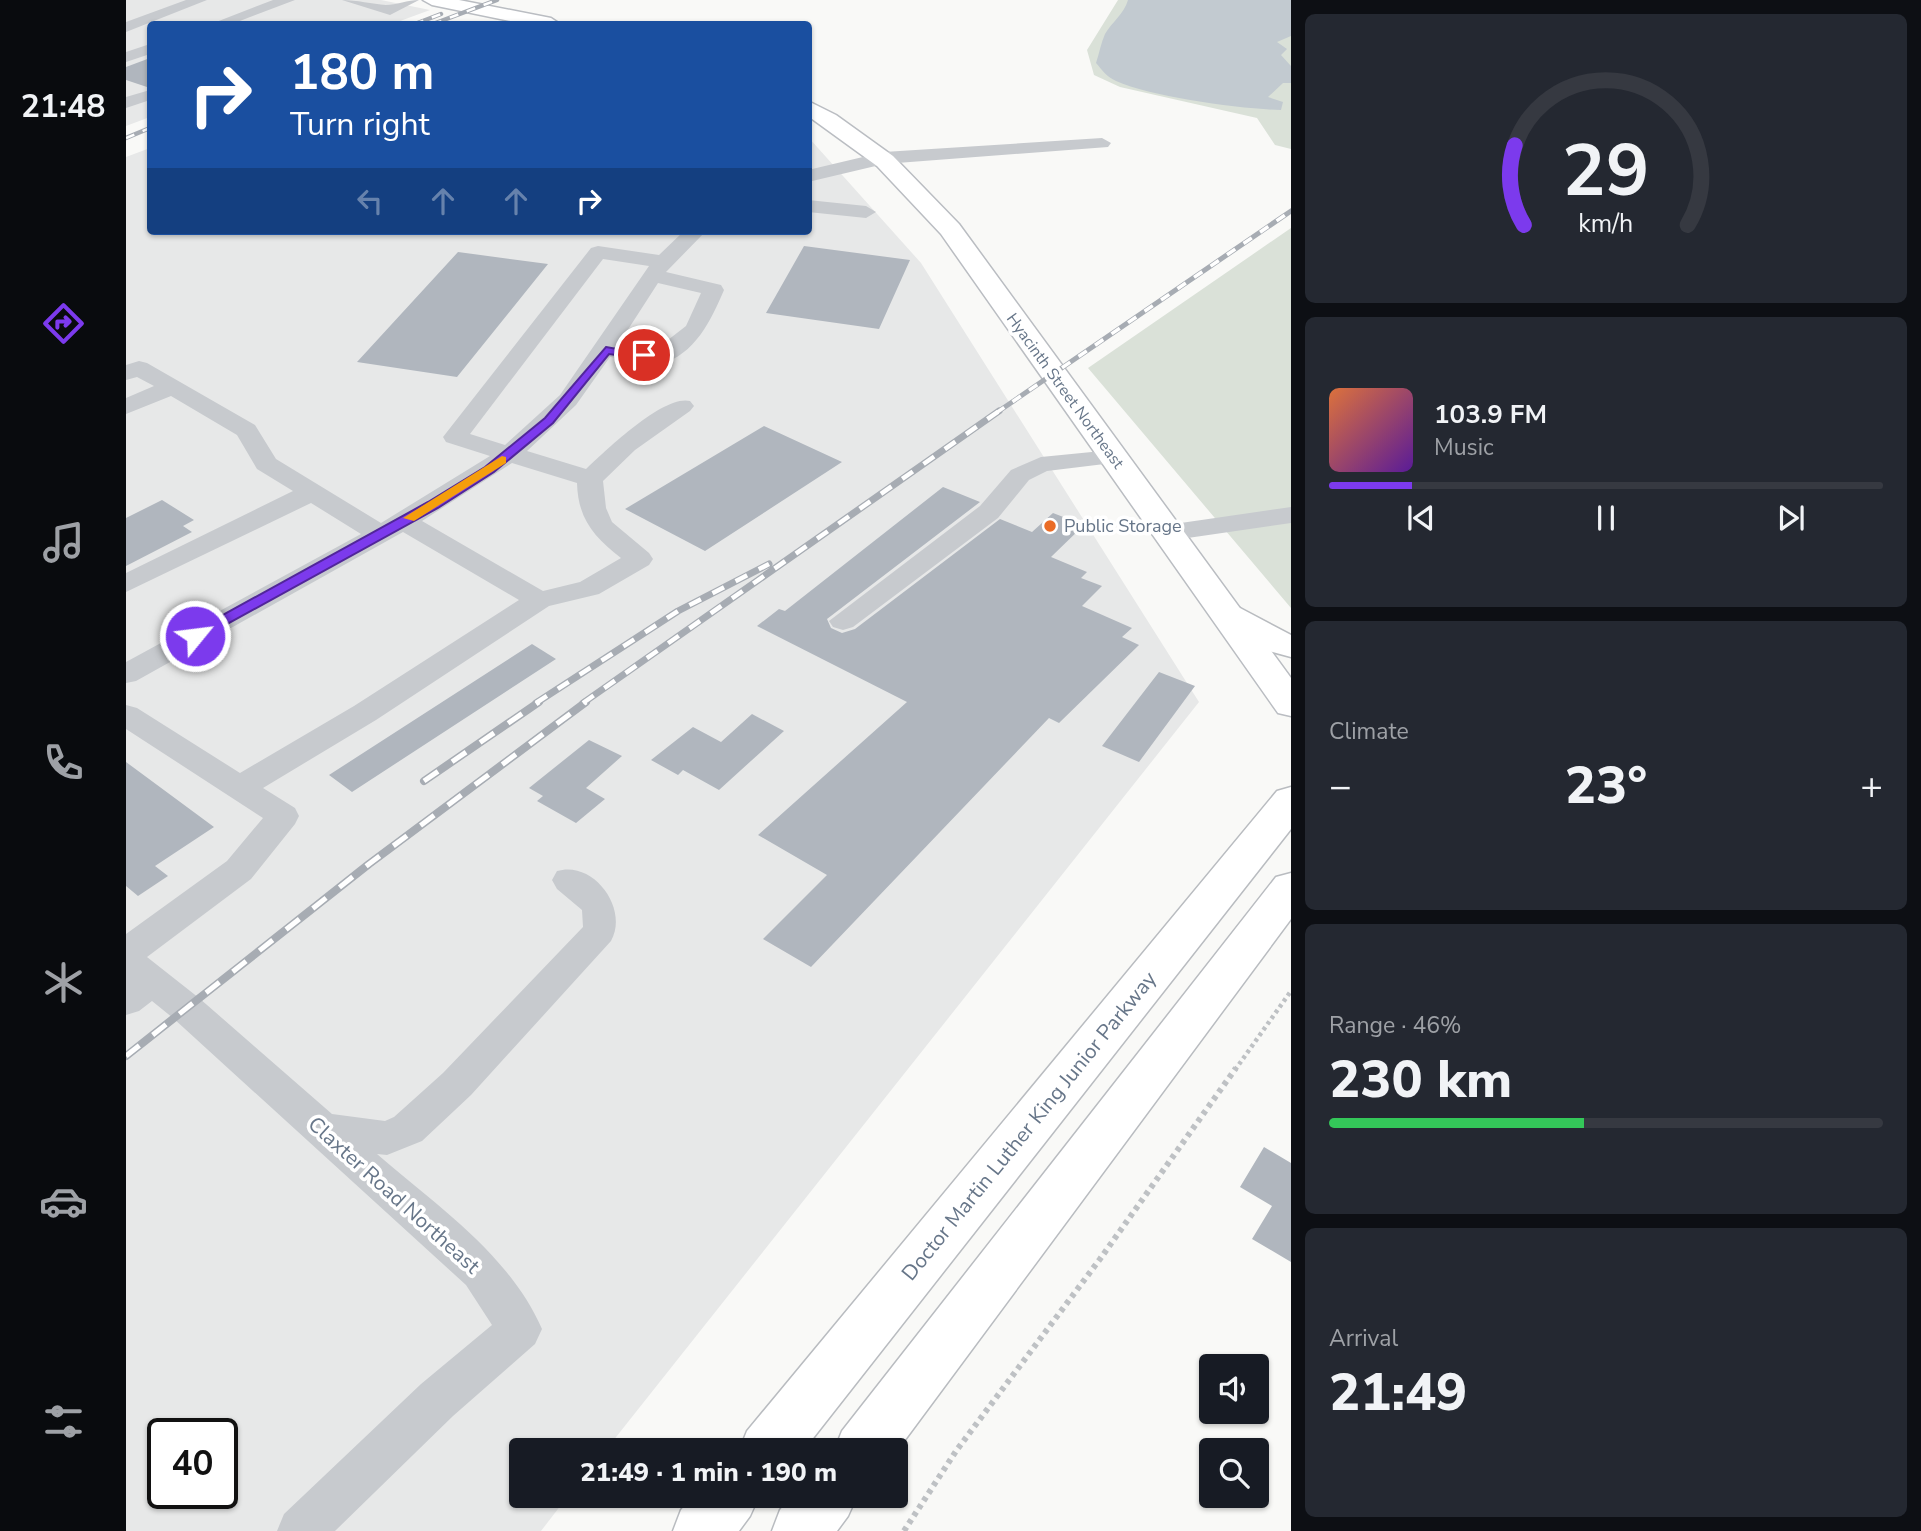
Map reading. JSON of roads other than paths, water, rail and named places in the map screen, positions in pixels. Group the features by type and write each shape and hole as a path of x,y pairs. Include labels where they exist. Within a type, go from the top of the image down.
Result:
{"main road":[{"path":"432,0 531,21"},
{"name":"Hyacinth Street Northeast","path":"812,110 884,158 909,180 950,229 1291,704"},
{"path":"1228,615 1277,642 1291,646"},
{"name":"Doctor Martin Luther King Junior Parkway","path":"777,1438 1291,801"},
{"path":"872,1438 1285,902"},
{"path":"702,1531 720,1508"},
{"path":"801,1531 819,1508"}],"street":[{"path":"126,26 200,0"},
{"path":"228,21 288,0"},
{"path":"355,1 390,10 412,0"},
{"path":"188,21 235,2"},
{"path":"126,8 171,21"},
{"path":"126,43 147,36"},
{"path":"126,57 147,50"},
{"path":"126,103 147,96"},
{"path":"812,175 884,158 1102,143"},
{"path":"812,206 866,212"},
{"path":"126,674 392,527 489,470 511,453 549,420 606,350 658,268 692,235"},
{"path":"590,479 455,437 598,252 658,268 713,290 696,329 660,357 606,350"},
{"path":"126,373 139,368 246,429 266,464 312,492 449,550 539,600"},
{"path":"126,407 172,387"},
{"path":"239,788 365,713 539,600 589,588 639,559 603,530 590,509 590,479 626,444 682,406"},
{"path":"843,621 989,512 1020,475 1041,464 1112,457"},
{"path":"126,584 312,492"},
{"path":"1167,533 1291,516"},
{"path":"126,716 283,816 239,870 132,974"},
{"path":"321,1129 387,1138 408,1129 457,1084 599,932 603,917 596,900 569,880"},
{"name":"Claxter Road Northeast","path":"132,974 321,1129 481,1271 520,1329 437,1400 301,1531"}],"railway":[{"path":"441,21 497,0"},
{"path":"423,21 441,14"},
{"path":"126,138 147,129"},
{"path":"996,413 1291,211"},
{"path":"583,703 999,411"},
{"path":"536,703 678,611 769,564"},
{"path":"424,781 539,702"},
{"path":"126,1056 369,864 586,702"}],"place":[{"name":"Public Storage","path":"1050,526"}]}
